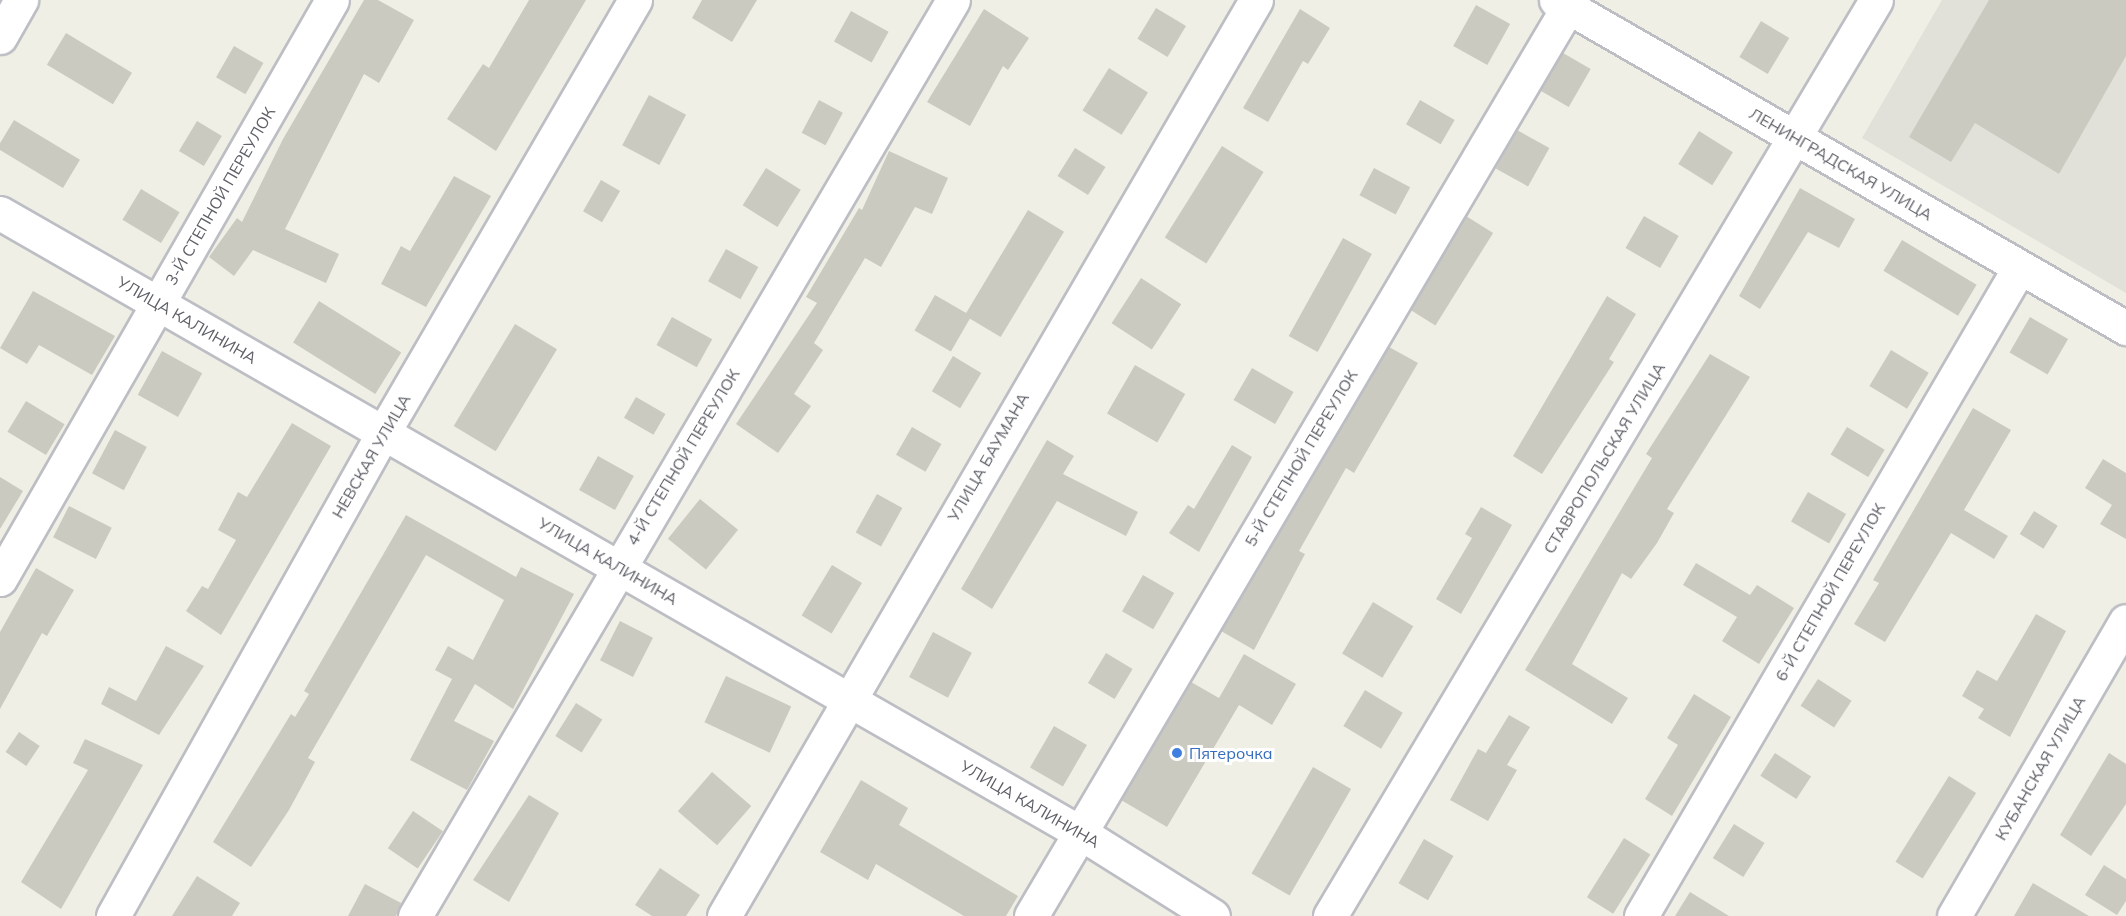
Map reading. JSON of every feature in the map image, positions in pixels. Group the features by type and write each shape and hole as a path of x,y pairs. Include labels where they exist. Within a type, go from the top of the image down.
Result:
{"street":[{"path":"0,37 21,0"},
{"name":"3-Й СТЕПНОЙ ПЕРЕУЛОК","path":"0,579 332,0"},
{"name":"НЕВСКАЯ УЛИЦА","path":"113,916 383,433 635,0"},
{"name":"4-Й СТЕПНОЙ ПЕРЕУЛОК","path":"415,916 953,0"},
{"name":"УЛИЦА БАУМАНА","path":"724,916 847,698 1256,0"},
{"name":"СТАВРОПОЛЬСКАЯ УЛИЦА","path":"1330,916 1876,0"},
{"name":"ЛЕНИНГРАДСКАЯ УЛИЦА","path":"1565,2 2019,268 2126,328"},
{"name":"5-Й СТЕПНОЙ ПЕРЕУЛОК","path":"1031,916 1565,2"},
{"name":"УЛИЦА КАЛИНИНА","path":"0,213 1079,831 1213,916"},
{"name":"6-Й СТЕПНОЙ ПЕРЕУЛОК","path":"1641,916 2019,268"},
{"name":"КУБАНСКАЯ УЛИЦА","path":"1954,916 2126,621"}],"shaded area":[{"path":"1942,0 2126,0 2126,293 1862,138"}],"building":[{"path":"364,0 378,0 414,20 379,83 364,74 285,229 339,254 326,283 253,250 234,276 209,257 237,218 242,222 283,139"},
{"path":"529,0 586,0 496,151 447,119 483,64 489,68"},
{"path":"702,0 757,0 732,42 692,18"},
{"path":"1989,0 2126,0 2126,56 2059,174 1975,123 1951,162 1909,137"},
{"path":"1476,5 1510,24 1487,65 1453,46"},
{"path":"1156,8 1186,26 1167,57 1137,39"},
{"path":"984,9 1029,38 1008,70 1003,66 970,126 927,102"},
{"path":"1300,9 1330,28 1308,64 1303,61 1268,122 1243,108"},
{"path":"851,11 889,32 872,62 834,42"},
{"path":"1761,21 1789,38 1768,74 1739,57"},
{"path":"66,33 132,73 113,104 47,65"},
{"path":"234,46 263,63 245,94 216,77"},
{"path":"1563,53 1591,69 1569,107 1541,91"},
{"path":"1109,68 1148,92 1122,135 1083,110"},
{"path":"649,95 686,115 659,165 622,145"},
{"path":"819,100 843,113 825,145 802,133"},
{"path":"1420,100 1455,120 1441,144 1406,124"},
{"path":"14,120 80,160 63,188 0,150 0,143"},
{"path":"197,121 222,136 204,166 179,151"},
{"path":"1517,130 1549,148 1528,186 1496,168"},
{"path":"1699,131 1733,152 1712,185 1678,164"},
{"path":"1222,146 1264,172 1206,264 1165,238"},
{"path":"1075,148 1106,167 1088,195 1058,176"},
{"path":"889,151 948,178 932,214 915,207 881,267 865,258 814,343 823,350 794,394 811,406 778,453 736,424 817,303 806,297 859,208 862,210"},
{"path":"766,168 801,190 777,227 743,205"},
{"path":"1374,168 1410,187 1396,215 1359,195"},
{"path":"454,176 491,196 426,307 381,284 401,246 410,251"},
{"path":"601,180 620,191 602,222 583,211"},
{"path":"1800,188 1855,219 1839,248 1808,232 1760,309 1739,296"},
{"path":"141,189 180,212 161,243 122,220"},
{"path":"1028,210 1064,232 1001,337 965,315"},
{"path":"1466,216 1493,233 1435,325 1408,308"},
{"path":"1644,216 1679,236 1660,268 1626,248"},
{"path":"1343,238 1372,254 1318,352 1289,336"},
{"path":"1902,240 1977,285 1958,316 1883,271"},
{"path":"726,249 758,267 740,299 708,281"},
{"path":"1141,278 1181,304 1152,349 1112,323"},
{"path":"33,291 115,336 92,375 39,345 27,364 0,348"},
{"path":"935,295 971,316 951,352 914,331"},
{"path":"1607,296 1636,314 1609,359 1614,362 1542,474 1513,456"},
{"path":"319,301 401,352 375,394 293,343"},
{"path":"672,317 712,339 697,367 656,345"},
{"path":"2030,317 2068,339 2048,375 2010,353"},
{"path":"515,324 557,349 496,451 454,426"},
{"path":"1389,347 1418,363 1354,473 1346,468 1299,551 1305,554 1254,650 1221,631"},
{"path":"1891,350 1929,373 1907,409 1869,386"},
{"path":"162,351 202,373 178,417 138,395"},
{"path":"1710,354 1750,377 1667,509 1674,513 1657,543 1631,579 1622,573 1572,664 1628,698 1612,724 1525,670 1652,458 1646,454"},
{"path":"953,356 981,373 960,408 932,391"},
{"path":"1135,365 1185,394 1157,442 1107,413"},
{"path":"1252,368 1294,392 1275,424 1234,400"},
{"path":"636,397 665,414 653,435 624,418"},
{"path":"26,401 65,424 46,455 7,432"},
{"path":"1973,408 2011,430 1964,510 2008,536 1994,559 1951,533 1885,642 1854,624 1879,583 1873,580"},
{"path":"292,423 331,446 221,635 186,611 202,586 208,589 236,540 218,530 238,492 247,497"},
{"path":"912,427 941,444 925,472 896,455"},
{"path":"1847,427 1885,450 1868,477 1831,454"},
{"path":"115,430 147,447 124,490 92,473"},
{"path":"1047,440 1074,456 1063,474 1138,512 1126,536 1057,501 992,609 961,589"},
{"path":"1232,445 1252,457 1199,552 1169,533 1188,505 1194,509"},
{"path":"598,456 634,476 615,510 579,490"},
{"path":"2103,459 2126,473 2126,539 2100,524 2112,505 2085,488"},
{"path":"0,477 23,491 0,529"},
{"path":"1808,492 1846,514 1829,543 1791,521"},
{"path":"877,494 902,508 881,547 856,532"},
{"path":"700,499 738,530 706,569 668,539"},
{"path":"69,506 112,528 96,559 53,537"},
{"path":"1481,507 1512,525 1461,614 1436,599 1472,538 1465,534"},
{"path":"2034,511 2058,526 2043,549 2020,534"},
{"path":"406,515 516,577 521,567 574,594 513,709 475,684 454,721 494,741 467,790 410,760 452,679 435,670 448,646 473,660 504,600 426,555 308,758 315,762 289,810 251,867 213,842 291,714 295,717 309,694 304,691"},
{"path":"1696,563 1750,595 1757,585 1794,608 1759,664 1722,641 1737,617 1683,585"},
{"path":"832,565 862,583 832,634 802,616"},
{"path":"36,568 74,590 47,636 42,633 0,709 0,632"},
{"path":"1143,575 1174,593 1153,629 1122,611"},
{"path":"1373,602 1413,626 1382,678 1342,653"},
{"path":"2036,614 2066,631 2010,737 1978,718 1984,709 1962,696 1977,670 1997,681"},
{"path":"620,621 653,638 633,677 600,660"},
{"path":"933,632 972,653 948,698 909,677"},
{"path":"166,646 204,666 159,735 101,704 109,687 136,701"},
{"path":"1106,653 1133,669 1115,699 1088,683"},
{"name":"Пятерочка","path":"1244,654 1296,684 1272,725 1239,705 1167,827 1121,800 1191,682 1219,698"},
{"path":"726,676 791,706 770,753 704,722"},
{"path":"1818,679 1852,701 1834,728 1801,706"},
{"path":"1365,690 1403,713 1381,749 1343,726"},
{"path":"1694,694 1731,717 1672,816 1645,799 1678,745 1667,738"},
{"path":"576,703 602,719 582,753 555,736"},
{"path":"1509,715 1530,727 1507,765 1517,770 1488,821 1450,800 1478,749 1486,753"},
{"path":"1054,726 1087,745 1063,787 1030,768"},
{"path":"19,732 40,746 26,766 6,752"},
{"path":"85,739 143,765 61,909 21,882 88,770 73,763"},
{"path":"1775,753 1811,776 1796,799 1760,776"},
{"path":"2109,753 2126,764 2126,804 2091,856 2060,835"},
{"path":"1313,767 1351,789 1290,896 1252,874"},
{"path":"712,772 751,806 717,845 678,811"},
{"path":"1949,776 1976,793 1923,879 1895,862"},
{"path":"861,780 908,808 899,825 1018,896 1006,916 964,916 876,864 868,880 820,852"},
{"path":"529,795 559,813 509,902 473,880"},
{"path":"413,811 443,831 418,868 388,848"},
{"path":"1734,824 1765,843 1743,877 1713,858"},
{"path":"1624,838 1650,854 1613,914 1587,897"},
{"path":"1424,839 1453,856 1428,900 1398,883"},
{"path":"2104,865 2126,879 2126,901 2117,915 2085,895"},
{"path":"660,868 700,895 686,916 652,916 635,905"},
{"path":"197,876 240,903 232,916 172,916"},
{"path":"2033,883 2089,916 2014,916"},
{"path":"365,884 401,903 396,916 348,916"},
{"path":"1690,892 1729,916 1675,916"}],"place":[{"name":"Пятерочка","path":"1177,753"}]}
